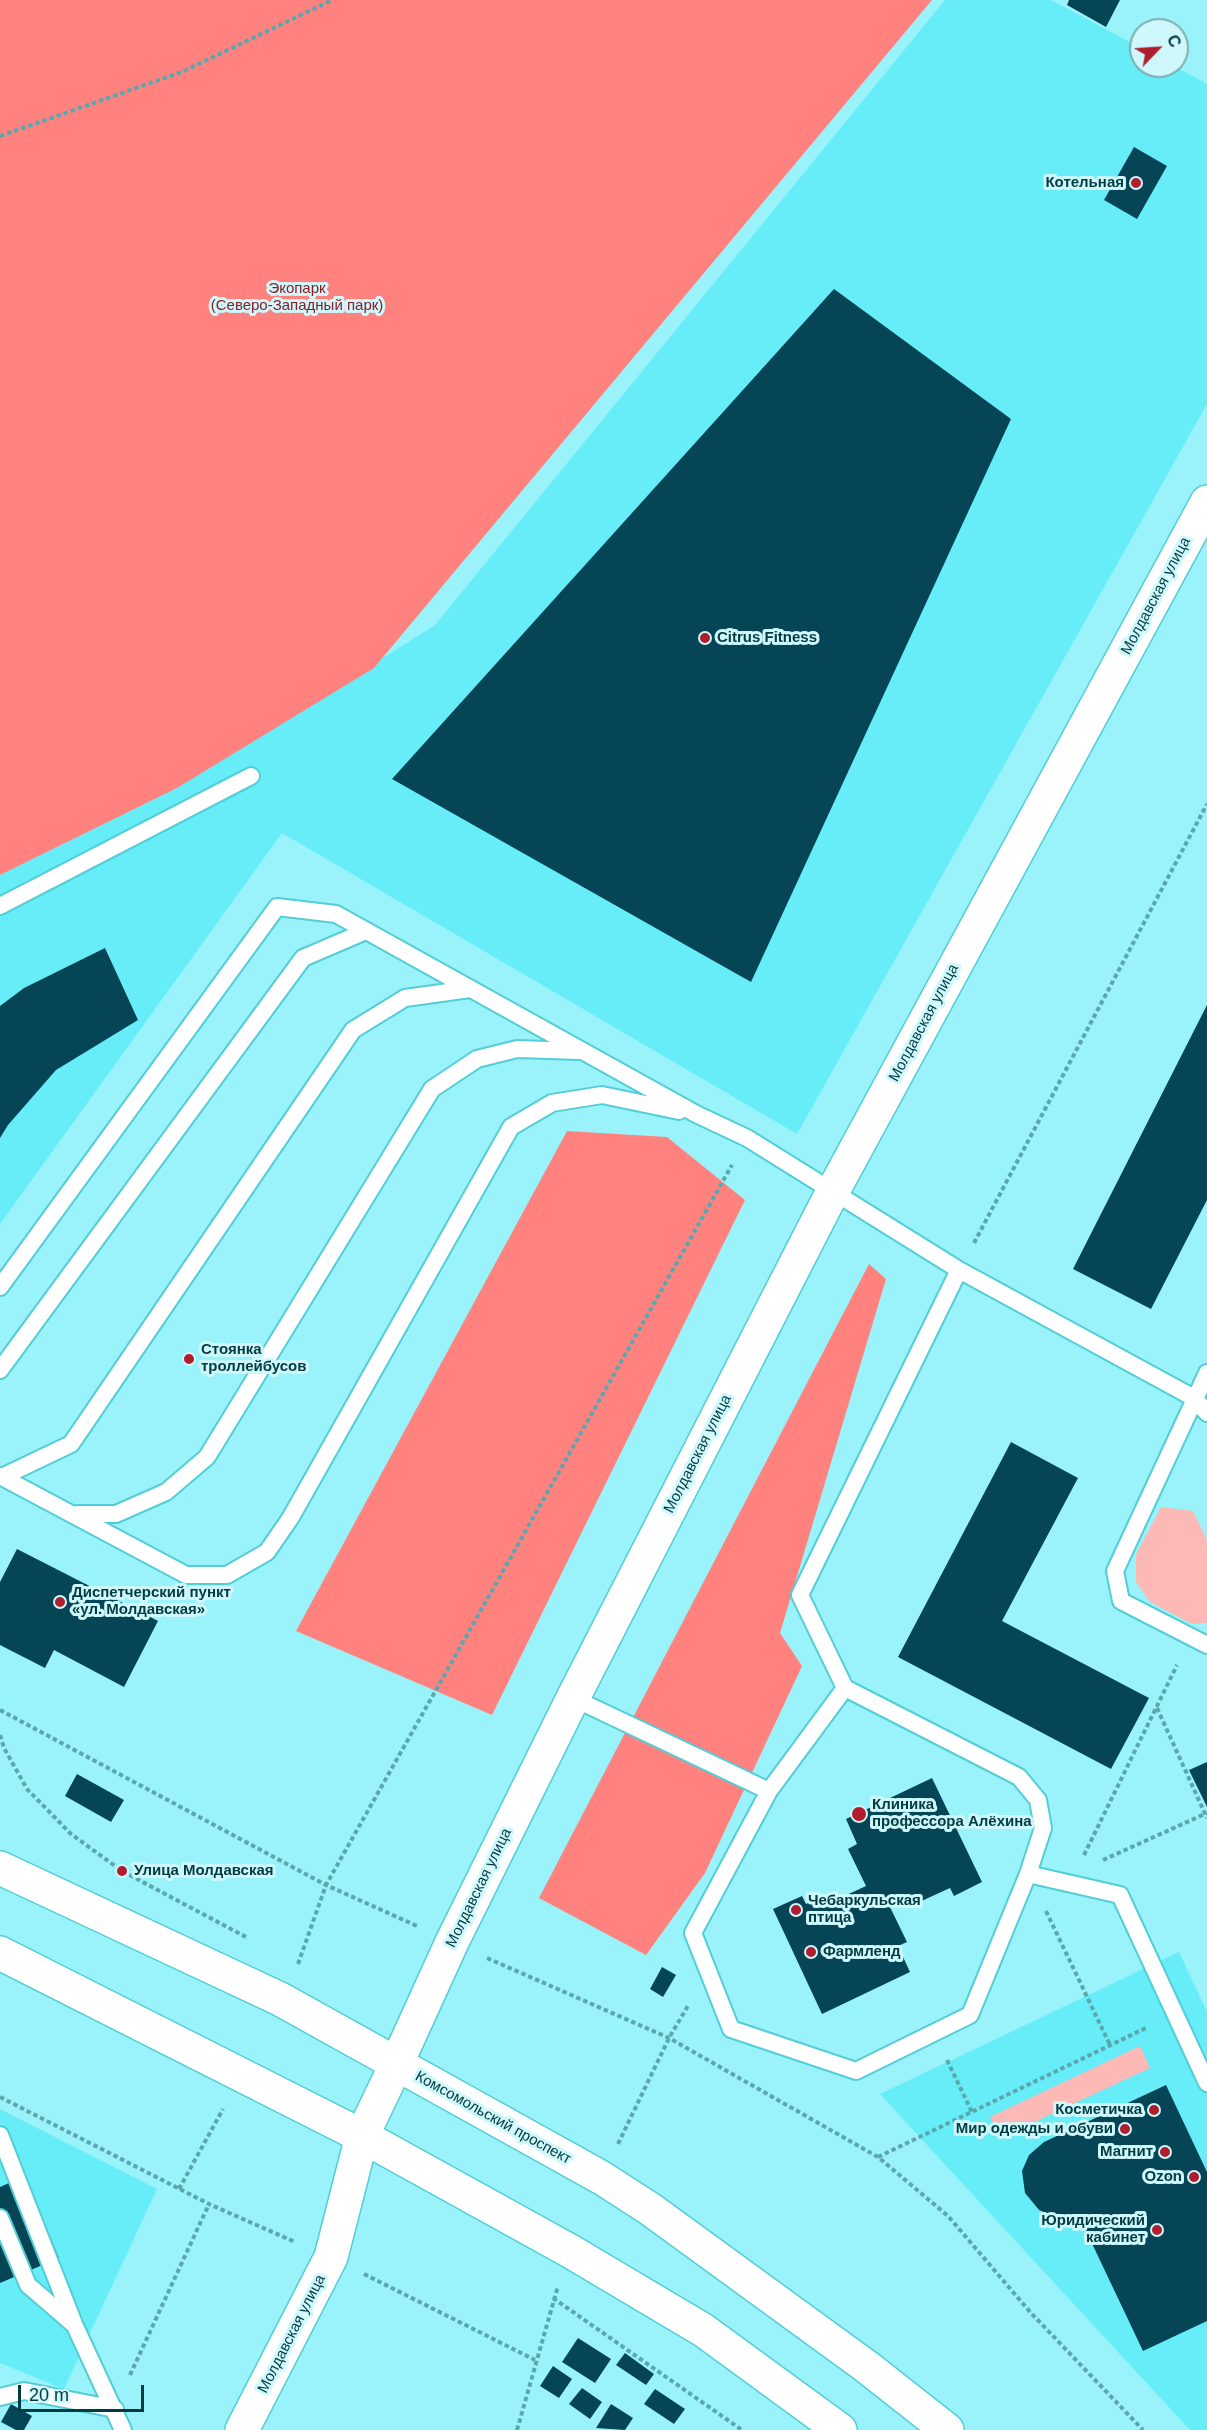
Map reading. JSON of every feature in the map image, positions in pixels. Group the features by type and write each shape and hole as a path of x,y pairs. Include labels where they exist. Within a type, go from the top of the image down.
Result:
{"main road":[{"name":"Молдавская улица","path":"242,2430 331,2257 363,2136 452,1942 573,1698 833,1191 1207,502"},
{"name":"Комсомольский проспект","path":"0,1868 280,1999 602,2178 707,2250 867,2367 947,2430"},
{"path":"0,1953 363,2136 570,2251 703,2330 826,2425"}],"lane":[{"path":"0,906 251,776"},
{"path":"0,1287 277,908 336,914 696,1114 747,1138 959,1270 1194,1398 1207,1413"},
{"path":"0,1370 303,958 366,931"},
{"path":"1,1477 71,1444 353,1030 405,998 470,988"},
{"path":"74,1514 116,1514 166,1492 207,1456 432,1089 477,1059 517,1049 584,1051"},
{"path":"1,1477 186,1575 227,1575 267,1552 297,1507 511,1126 552,1103 602,1095 696,1114"},
{"path":"845,1688 769,1791 693,1933 731,2029 856,2071 970,2015 1028,1874 1043,1828 1038,1800 1018,1777 845,1688 800,1595 959,1270"},
{"path":"1207,1373 1115,1571 1121,1601 1207,1645"},
{"path":"573,1698 769,1791"},
{"path":"1028,1874 1119,1895 1207,2082"},
{"path":"0,2135 74,2324 123,2430"},
{"path":"0,2218 28,2285 74,2324"},
{"path":"0,2397 24,2391 115,2409"}],"path":[{"path":"0,136 184,71 332,0"},
{"path":"959,1270 1207,804"},
{"path":"280,1999 298,1965 326,1885 747,1138"},
{"path":"1075,1873 1191,1637"},
{"path":"1059,1880 1207,1815 1157,1707"},
{"path":"0,1710 326,1885 669,2038 878,2157 948,2216 1031,2313 1143,2430"},
{"path":"0,1735 4,1748 27,1789 71,1834 122,1871 256,1942"},
{"path":"1028,1874 1110,2045"},
{"path":"287,1959 298,1965"},
{"path":"602,2178 669,2038 708,1971"},
{"path":"878,2157 1175,2014"},
{"path":"934,2032 972,2112"},
{"path":"179,2189 242,2074"},
{"path":"0,2097 209,2204 331,2257 535,2360"},
{"path":"115,2409 209,2204"},
{"path":"517,2430 535,2360 570,2251"},
{"path":"554,2298 742,2430"}],"shaded area":[{"path":"945,0 1051,0 1129,42 1129,78 1189,78 1189,74 1207,84 1207,404 797,1134 282,833 0,1224 0,875 177,788 435,625"},
{"path":"1161,1507 1193,1511 1207,1540 1207,1623 1188,1622 1150,1602 1136,1582 1136,1554"},
{"path":"1179,1952 1207,2012 1207,2430 1190,2430 880,2094"},
{"path":"1140,2046 1150,2068 1000,2138 990,2117"},
{"path":"0,2109 157,2189 64,2389 0,2363"}],"green space":[{"name":"Экопарк (Северо-Западный парк)","path":"0,0 932,0 374,668 177,788 0,875"},
{"path":"567,1131 667,1137 745,1200 492,1715 296,1631"},
{"path":"869,1264 886,1279 780,1633 802,1666 705,1873 646,1955 539,1898"}],"building":[{"path":"1069,0 1120,0 1106,27 1067,5"},
{"name":"Котельная","path":"1134,147 1167,166 1137,219 1104,200"},
{"path":"834,289 1011,419 751,982 392,779"},
{"path":"105,948 138,1020 56,1070 8,1125 0,1138 0,1006 24,988"},
{"path":"1207,1005 1207,1200 1151,1309 1073,1269"},
{"path":"1011,1442 1078,1478 1002,1621 1149,1698 1111,1769 898,1657"},
{"name":"Диспетчерский пункт «ул. Молдавская»","path":"17,1549 158,1621 124,1687 54,1650 45,1668 0,1645 0,1582"},
{"path":"1207,1762 1207,1807 1189,1770"},
{"path":"77,1774 124,1800 111,1822 65,1796"},
{"path":"932,1778 982,1882 954,1896 950,1888 915,1904 911,1895 889,1905 907,1942 898,1946 910,1972 822,2014 773,1909 802,1896 806,1904 823,1896 827,1904 866,1886 848,1849 857,1844 846,1819"},
{"path":"662,1967 676,1975 663,1997 650,1989"},
{"path":"1166,2085 1207,2172 1207,2321 1143,2351 1078,2214 1055,2217 1039,2210 1025,2193 1022,2171 1029,2155 1044,2142"},
{"path":"25,2176 59,2258 0,2283 0,2187"},
{"path":"578,2338 611,2359 595,2383 562,2362"},
{"path":"625,2353 654,2374 646,2385 616,2365"},
{"path":"553,2366 572,2379 559,2398 540,2386"},
{"path":"582,2388 602,2402 590,2419 569,2404"},
{"path":"655,2389 685,2409 674,2424 644,2404"},
{"path":"11,2404 32,2416 24,2430 16,2430 1,2422"},
{"path":"611,2404 633,2418 625,2430 596,2428"}],"place":[{"name":"Котельная","path":"1136,183"},
{"name":"Citrus Fitness","path":"705,638"},
{"name":"Стоянка троллейбусов","path":"189,1359"},
{"name":"Диспетчерский пункт «ул. Молдавская»","path":"60,1602"},
{"name":"Клиника профессора Алёхина","path":"859,1814"},
{"name":"Улица Молдавская","path":"122,1871"},
{"name":"Чебаркульская птица","path":"796,1910"},
{"name":"Фармленд","path":"811,1952"},
{"name":"Косметичка","path":"1154,2110"},
{"name":"Мир одежды и обуви","path":"1125,2129"},
{"name":"Магнит","path":"1165,2152"},
{"name":"Ozon","path":"1194,2177"},
{"name":"Юридический кабинет","path":"1157,2230"}]}
